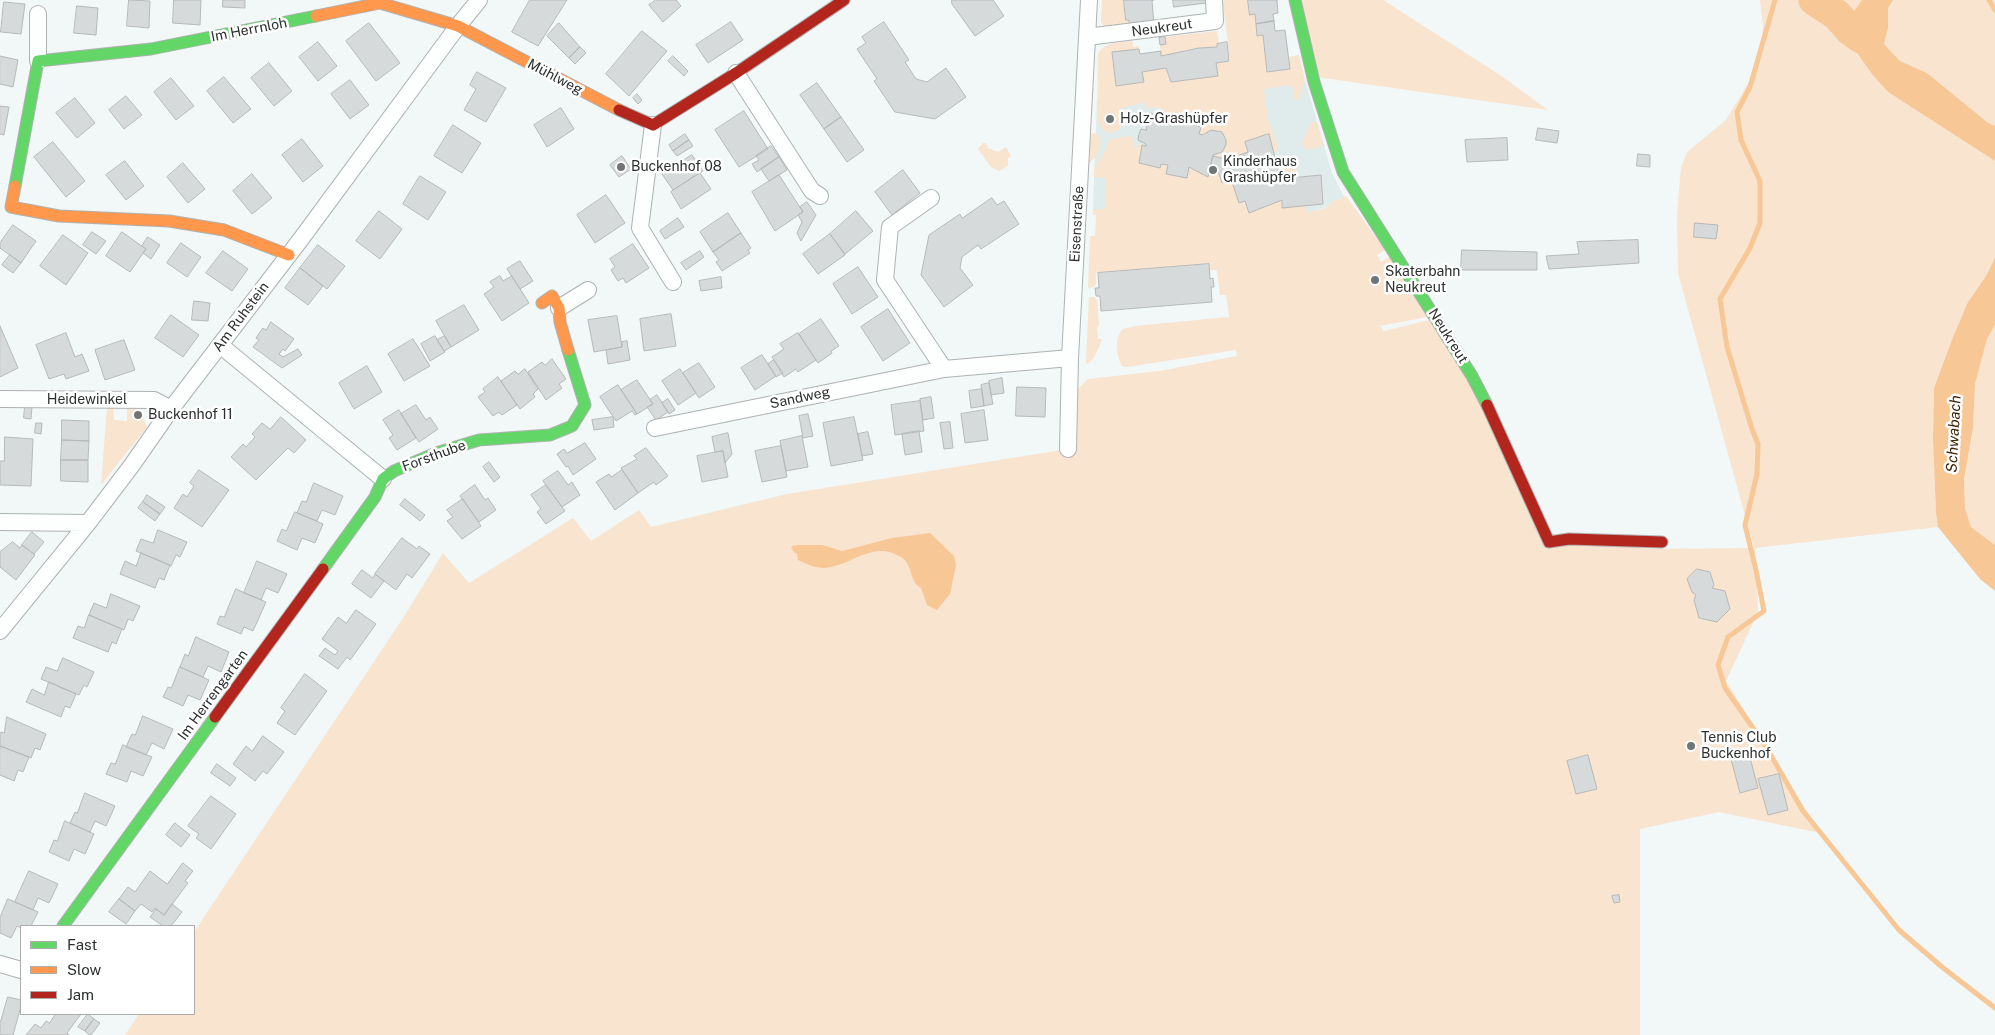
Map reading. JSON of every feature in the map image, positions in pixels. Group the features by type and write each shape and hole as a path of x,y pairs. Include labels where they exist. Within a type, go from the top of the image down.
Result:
{"street":[{"name":"Am Ruhstein","path":"0,631 88,523 171,409 289,255 479,0"},
{"path":"673,282 640,228 653,125 736,73 844,0"},
{"name":"Eisenstraße","path":"1068,449 1070,358 1089,0"},
{"name":"Neukreut","path":"1087,37 1215,21 1214,0"},
{"name":"Neukreut","path":"1296,0 1314,82 1343,172 1472,376 1496,422 1549,542 1569,539 1662,542"},
{"name":"Im Herrnloh","path":"38,61 151,50 380,2 458,26"},
{"path":"38,14 38,61 5,206 59,216 169,221 224,230 289,255"},
{"name":"Mühlweg","path":"458,26 618,110 653,125"},
{"path":"736,73 812,191 820,196"},
{"path":"932,198 890,227 885,280 944,369"},
{"path":"542,303 552,296 559,308 588,290"},
{"name":"Forsthube","path":"384,479 394,471 436,453 479,440 550,435 572,426 585,406 560,322 559,308"},
{"path":"220,344 384,479"},
{"name":"Sandweg","path":"656,428 944,369 1070,358"},
{"name":"Heidewinkel","path":"0,399 154,400 171,409"},
{"name":"Im Herrengarten","path":"64,925 375,497 384,479"},
{"path":"0,522 88,523"},
{"path":"0,964 20,970"}],"shaded area":[{"path":"1102,0 1124,0 1126,19 1129,20 1130,27 1105,29 1101,22"},
{"path":"1224,0 1248,0 1250,15 1255,14 1257,36 1263,35 1267,72 1290,69 1289,57 1299,55 1305,80 1298,100 1294,99 1292,85 1264,89 1268,119 1278,147 1275,152 1268,134 1245,142 1248,152 1226,162 1225,159 1213,156 1221,152 1225,147 1226,140 1222,132 1211,130 1203,135 1199,134 1201,127 1162,117 1164,109 1151,107 1146,109 1145,102 1119,109 1122,125 1119,130 1109,133 1102,129 1097,120 1098,54 1101,50 1113,43 1132,41 1133,47 1139,46 1139,49 1112,53 1116,86 1143,82 1142,72 1166,68 1171,82 1218,75 1216,63 1230,61"},
{"path":"1300,0 1383,0 1500,75 1548,110 1316,77"},
{"path":"1760,0 1862,0 1849,18 1833,10 1830,21 1888,92 1995,161 1995,258 1986,276 1968,302 1934,388 1933,440 1938,527 1755,548 1758,612 1726,681 1820,833 1719,812 1640,829 1640,1035 125,1035 138,1015 195,1015 195,930 405,615 443,553 469,583 573,518 591,541 639,510 651,527 787,494 1068,449 1069,398 1088,379 1160,371 1237,356 1236,350 1127,367 1122,366 1118,357 1117,342 1123,329 1135,326 1229,317 1226,295 1220,295 1217,270 1210,270 1209,264 1096,273 1096,284 1094,287 1088,288 1090,236 1095,236 1096,215 1093,215 1093,209 1105,209 1106,178 1094,177 1094,168 1103,155 1110,139 1130,136 1133,147 1137,148 1138,144 1142,145 1139,163 1160,168 1161,164 1168,165 1167,174 1187,178 1189,167 1217,168 1222,182 1231,179 1239,203 1245,201 1249,213 1282,200 1283,208 1306,206 1307,213 1323,209 1332,202 1346,196 1385,250 1377,255 1381,262 1391,256 1427,317 1380,326 1384,331 1437,318 1554,541 1660,549 1754,548 1678,273 1677,215 1681,168 1687,152 1726,120 1750,80 1761,52 1763,26"},
{"path":"1893,0 1995,0 1995,126 1987,122 1927,73 1900,61 1884,44 1888,28 1888,7"},
{"path":"1217,31 1219,44 1217,47 1200,48 1161,56 1160,45 1166,44 1165,37"},
{"name":"Kinderhaus Grashüpfer","path":"1305,80 1332,173 1344,197 1332,202 1328,206 1265,231 1093,209 1097,100"},
{"path":"1317,122 1323,144 1319,148 1306,149 1302,143 1311,123"},
{"path":"1094,133 1099,136 1101,141 1097,156 1090,162 1088,161 1087,141 1090,140 1091,134"},
{"path":"983,143 986,143 988,148 998,152 1006,147 1011,156 1008,158 1008,166 999,171 991,167 978,149"},
{"path":"1288,155 1292,169 1297,169 1298,177 1280,179 1280,183 1274,184 1272,180 1275,159"},
{"path":"1089,297 1094,297 1097,300 1098,339 1102,339 1094,356 1087,364 1086,362"},
{"path":"1995,325 1995,545 1971,527 1965,508 1964,479 1973,428 1975,384 1987,339"},
{"path":"107,407 113,407 114,420 127,421 127,407 137,407 139,411 134,413 138,420 143,418 147,427 101,485"}],"water":[{"path":"1862,0 1893,0 1888,8 1888,28 1884,44 1900,61 1927,73 1987,122 1995,126 1995,161 1888,92 1872,74 1849,42 1849,18"},
{"path":"1995,258 1995,325 1987,339 1975,384 1973,428 1964,479 1965,508 1971,527 1995,545 1995,591 1980,579 1938,527 1933,440 1934,388 1968,302 1986,276"},
{"path":"930,533 954,556 956,565 950,594 937,610 927,605 921,588 914,581 905,560 891,553 882,551 865,554 827,568 814,566 798,560 796,545 822,545 842,551 892,538"}],"building":[{"path":"129,0 150,1 149,28 127,26"},
{"path":"174,0 201,0 200,25 173,23"},
{"path":"223,0 245,0 245,8 223,7"},
{"path":"530,0 567,0 538,46 512,32"},
{"path":"656,0 676,0 681,6 663,22 649,5"},
{"path":"952,0 993,0 1004,16 975,36 952,4"},
{"path":"1124,0 1152,0 1154,25 1130,28 1129,20 1126,20"},
{"path":"1173,0 1206,0 1206,3 1174,7"},
{"path":"1248,0 1277,0 1278,13 1273,14 1274,21 1256,24 1255,14 1250,15"},
{"path":"4,2 25,4 21,34 1,32"},
{"path":"77,6 98,8 96,35 74,33"},
{"path":"1274,21 1275,31 1285,30 1290,69 1267,72 1263,35 1257,36 1256,24"},
{"path":"731,22 743,40 708,63 696,45"},
{"path":"884,22 909,60 905,62 916,79 927,82 946,68 966,97 935,119 895,112 874,81 877,79 857,49 866,43 862,37"},
{"path":"369,23 400,63 376,81 346,41"},
{"path":"559,23 580,47 569,58 547,36"},
{"path":"642,31 667,51 629,96 606,74"},
{"path":"1165,37 1166,44 1160,45 1159,38"},
{"path":"318,42 337,66 318,81 299,57"},
{"path":"1227,42 1229,61 1216,63 1218,76 1171,82 1166,68 1142,72 1144,82 1116,86 1112,52 1139,49 1140,54 1161,51 1161,56 1199,48 1217,47 1217,44"},
{"path":"580,47 586,53 575,64 569,58"},
{"path":"0,56 18,60 13,87 0,84"},
{"path":"673,56 688,71 684,76 668,61"},
{"path":"269,63 292,91 274,106 251,78"},
{"path":"477,72 506,88 486,122 464,110 476,89 470,85"},
{"path":"224,77 251,109 233,123 207,91"},
{"path":"171,78 194,106 176,120 154,92"},
{"path":"350,80 369,105 350,119 331,94"},
{"path":"817,83 841,117 824,129 800,95"},
{"path":"637,94 642,100 638,104 633,98"},
{"path":"126,96 142,115 124,129 109,110"},
{"path":"75,98 95,123 77,138 56,113"},
{"path":"0,106 9,107 4,135 0,134"},
{"path":"561,108 574,129 547,147 534,125"},
{"path":"744,111 768,149 739,167 715,130"},
{"path":"1150,113 1201,127 1199,134 1203,135 1211,130 1222,132 1226,145 1222,152 1213,155 1208,177 1189,167 1187,178 1166,174 1168,165 1161,164 1160,168 1139,163 1142,145 1146,146 1146,144 1138,140 1139,134 1141,129 1146,130"},
{"path":"841,117 864,150 847,162 824,129"},
{"path":"453,125 481,143 462,173 434,156"},
{"path":"1538,128 1559,131 1557,143 1536,140"},
{"path":"685,134 689,140 673,151 669,145"},
{"path":"1269,134 1280,177 1272,180 1274,184 1280,183 1280,179 1321,175 1323,204 1282,208 1282,200 1249,213 1245,201 1239,203 1231,179 1222,183 1217,168 1210,166 1213,156 1225,159 1226,162 1231,160 1231,158 1248,152 1245,142"},
{"path":"1507,138 1508,160 1467,162 1465,140"},
{"path":"302,139 323,166 303,182 282,155"},
{"path":"689,140 693,146 677,156 673,151"},
{"path":"53,142 85,181 66,197 34,157"},
{"path":"771,146 779,157 757,172 752,164 759,160 756,156"},
{"path":"1638,154 1650,155 1650,167 1637,166"},
{"path":"692,155 703,171 673,190 662,174"},
{"name":"Buckenhof 08","path":"622,156 631,169 619,177 610,165"},
{"path":"779,157 787,170 769,181 761,169"},
{"path":"125,161 144,186 126,200 106,175"},
{"path":"183,163 205,189 188,203 167,177"},
{"path":"903,170 920,193 892,215 875,192"},
{"path":"700,173 711,189 681,209 671,192"},
{"path":"252,174 272,198 252,214 233,191"},
{"path":"779,175 803,212 775,231 752,192"},
{"path":"420,176 446,192 428,220 403,204"},
{"path":"606,195 625,223 595,243 577,215"},
{"path":"992,198 997,205 1004,201 1019,224 981,249 978,245 962,257 960,268 973,285 944,307 921,275 929,235 960,214 962,218"},
{"path":"807,202 816,215 801,241 797,233 802,222 798,215 803,212 800,207"},
{"path":"379,211 402,229 380,259 356,241"},
{"path":"856,211 873,231 845,254 830,234"},
{"path":"728,213 741,233 713,252 700,232"},
{"path":"678,218 684,227 665,239 660,231"},
{"path":"1695,223 1718,225 1716,239 1694,237"},
{"path":"13,225 36,241 21,263 0,248 0,243"},
{"path":"92,232 106,241 96,254 83,245"},
{"path":"122,232 146,249 130,272 106,256"},
{"path":"741,233 751,248 748,250 750,253 722,271 716,262 719,260 713,252"},
{"path":"830,234 845,255 818,274 803,254"},
{"path":"63,235 88,253 66,285 40,266"},
{"path":"148,237 160,245 151,259 143,253 146,249 142,246"},
{"path":"1638,240 1639,263 1549,269 1546,256 1579,254 1577,242"},
{"path":"181,243 201,257 187,277 167,263"},
{"path":"633,244 649,268 626,283 623,278 618,281 611,270 615,267 610,259"},
{"path":"318,245 345,266 327,289 300,268"},
{"path":"1462,250 1537,252 1537,270 1461,270"},
{"path":"223,251 248,269 232,291 206,273"},
{"path":"700,251 704,257 686,270 681,263"},
{"path":"10,255 21,263 13,273 2,265"},
{"path":"520,261 533,281 520,289 507,269"},
{"path":"1209,264 1210,279 1213,278 1214,287 1211,287 1212,302 1101,311 1100,296 1096,296 1095,288 1099,288 1098,273"},
{"path":"858,267 878,297 852,314 833,284"},
{"path":"300,268 323,286 308,305 285,288"},
{"path":"500,276 503,281 512,276 529,303 502,321 484,294 494,287 490,282"},
{"path":"721,277 722,288 701,291 699,281"},
{"path":"194,301 210,303 208,321 192,320"},
{"path":"464,305 479,330 451,347 436,321"},
{"path":"888,309 910,343 883,361 861,327"},
{"path":"671,314 676,346 644,351 640,319"},
{"path":"171,315 199,335 183,357 155,338"},
{"path":"617,316 622,347 594,352 588,320"},
{"path":"821,319 839,346 818,363 799,334"},
{"path":"271,322 294,339 285,351 283,349 279,354 283,357 298,349 302,355 282,368 253,347 259,340 256,338 263,328 266,330"},
{"path":"0,326 18,368 0,377"},
{"path":"66,333 75,357 82,354 89,371 66,379 64,374 49,379 36,345"},
{"path":"798,333 816,360 798,372 796,369 784,377 772,357 784,349 780,344"},
{"path":"435,336 445,352 430,361 421,344"},
{"path":"445,336 451,347 444,351 437,340"},
{"path":"413,339 430,366 404,381 388,354"},
{"path":"124,340 135,370 105,380 95,350"},
{"path":"627,341 630,360 608,364 606,350 622,347 622,342"},
{"path":"762,355 776,376 755,390 741,368"},
{"path":"552,359 566,379 559,384 562,388 546,400 528,372 542,362 545,365"},
{"path":"774,360 783,373 776,377 768,364"},
{"path":"699,363 715,387 699,398 683,373"},
{"path":"367,366 382,392 354,409 339,383"},
{"path":"525,369 538,389 533,394 535,397 520,409 501,381 515,371 518,374"},
{"path":"680,369 696,393 678,405 662,381"},
{"path":"498,377 517,405 502,415 499,412 493,416 478,397 485,392 483,389"},
{"path":"1002,378 1004,393 991,395 989,381"},
{"path":"637,380 653,404 637,414 621,390"},
{"path":"989,383 993,404 984,406 981,385"},
{"path":"618,385 637,414 635,415 632,411 616,421 600,397"},
{"path":"1017,387 1046,388 1045,417 1016,416"},
{"path":"982,389 984,406 971,408 969,391"},
{"path":"657,395 668,412 656,420 647,407 653,404 650,400"},
{"path":"931,397 934,418 923,420 920,399"},
{"path":"668,399 675,410 669,414 662,403"},
{"path":"920,401 924,431 895,435 891,405"},
{"path":"416,405 426,420 430,417 438,429 419,442 401,414"},
{"path":"25,406 32,407 31,419 24,418"},
{"path":"399,410 416,438 397,450 389,438 393,435 383,420"},
{"path":"984,410 988,440 965,443 961,414"},
{"name":"Buckenhof 11","path":"139,411 142,418 138,420 134,413"},
{"path":"808,414 813,436 803,438 799,416"},
{"path":"281,417 306,440 294,453 288,448 256,480 231,457 243,444 246,447 255,437 252,434 262,423 270,429"},
{"path":"613,417 614,427 594,430 592,420"},
{"path":"854,417 863,460 831,466 823,423"},
{"path":"62,420 89,421 89,441 62,440"},
{"path":"950,422 953,448 944,449 940,423"},
{"path":"36,423 42,423 41,434 35,433"},
{"path":"919,431 922,452 905,455 902,434"},
{"path":"868,432 873,454 862,456 858,434"},
{"path":"728,433 732,454 725,463 723,451 715,452 712,437"},
{"path":"802,436 808,467 786,471 780,441"},
{"path":"5,437 33,439 31,486 0,485 0,461 4,461"},
{"path":"62,440 89,441 88,460 61,460"},
{"path":"585,443 596,459 573,475 557,454 564,449 567,453"},
{"path":"781,446 787,477 762,482 755,451"},
{"path":"646,448 668,476 656,485 654,482 638,493 621,468 637,459 634,456"},
{"path":"723,451 728,477 702,482 697,456"},
{"path":"61,460 88,460 88,482 61,481"},
{"path":"489,462 500,477 494,482 483,467"},
{"path":"199,470 229,490 202,527 174,508 183,494 187,497 194,486 190,483"},
{"path":"622,470 638,493 615,510 596,482 609,474 611,477"},
{"path":"558,471 568,485 572,482 580,495 562,507 543,481"},
{"path":"314,483 343,496 335,515 322,510 317,521 297,513 302,501 306,502"},
{"path":"475,485 485,500 488,498 496,510 479,522 460,496"},
{"path":"546,485 565,511 546,524 537,512 541,509 531,495"},
{"path":"147,495 165,507 160,514 143,502"},
{"path":"405,499 425,515 420,521 400,505"},
{"path":"463,499 481,526 462,539 447,521 453,517 447,510"},
{"path":"143,502 160,514 155,521 138,508"},
{"path":"295,512 323,524 315,543 302,538 297,550 277,541 282,529 286,531"},
{"path":"158,530 187,542 180,557 176,555 171,566 136,551 141,539 153,543"},
{"path":"32,532 44,542 34,554 22,545"},
{"path":"402,538 417,549 419,546 430,554 412,578 407,574 396,590 375,574"},
{"path":"13,542 20,548 22,545 35,555 16,580 0,567 0,552"},
{"path":"141,553 170,565 164,580 159,578 155,588 120,574 125,561 136,566"},
{"path":"257,561 287,574 278,593 266,588 261,600 244,593"},
{"path":"1697,569 1710,572 1714,585 1712,588 1725,591 1730,609 1717,622 1699,618 1694,600 1696,595 1692,592 1687,579"},
{"path":"362,570 373,578 375,574 384,581 371,598 352,584"},
{"path":"236,589 266,602 253,631 244,627 241,634 217,624 220,616 224,617"},
{"path":"111,594 140,606 133,621 128,619 124,630 89,615 94,603 106,608"},
{"path":"356,610 376,624 350,660 347,657 338,669 319,656 325,648 335,655 338,651 322,639 338,617 346,623"},
{"path":"89,615 122,629 116,644 112,642 108,652 73,638 78,626 84,628"},
{"path":"196,637 229,652 221,672 208,666 203,677 180,667 185,654 188,656"},
{"path":"63,658 94,672 87,687 84,685 79,695 41,679 46,667 57,671"},
{"path":"180,667 209,680 200,700 188,695 183,706 163,697 168,687 171,688"},
{"path":"305,674 327,691 295,735 277,723 285,711 281,708"},
{"path":"49,682 76,694 70,708 65,706 61,717 26,702 32,689 44,695"},
{"path":"143,716 173,729 164,749 152,743 146,755 126,747 132,734 135,735"},
{"path":"7,717 46,734 40,750 35,748 31,758 0,746 0,734 1,732 4,733"},
{"path":"263,736 284,752 267,774 263,771 255,781 233,764 246,746 252,751"},
{"path":"123,745 152,757 143,776 131,771 127,782 106,774 111,763 115,764"},
{"path":"0,746 29,757 23,772 18,770 14,781 0,775"},
{"path":"1749,754 1758,788 1740,793 1731,759"},
{"path":"1588,755 1597,789 1576,794 1567,761"},
{"path":"217,764 236,778 230,786 211,773"},
{"path":"1779,774 1788,810 1768,815 1758,779"},
{"path":"85,793 115,806 106,826 95,821 90,832 70,823 75,812 77,813"},
{"path":"211,796 236,814 211,849 196,838 199,834 188,826"},
{"path":"65,821 94,834 85,854 74,849 69,861 49,852 54,840 57,841"},
{"path":"175,823 190,835 181,847 166,835"},
{"path":"183,863 193,871 185,881 188,883 164,915 155,908 152,912 141,904 135,911 119,899 128,887 135,892 150,871 167,884"},
{"path":"29,871 58,884 49,903 38,898 33,910 15,902"},
{"path":"1619,895 1620,902 1614,903 1612,896"},
{"path":"8,899 38,912 32,925 20,925 20,928 17,926 11,938 0,933 0,918"},
{"path":"119,899 135,911 126,924 109,912"},
{"path":"172,904 182,912 172,925 162,925 150,917 156,909 164,915"},
{"path":"8,997 20,1000 20,1010 13,1035 0,1035 0,1024"},
{"path":"55,1015 80,1015 67,1033 69,1035 26,1035 35,1024 41,1028 46,1021 49,1023"},
{"path":"87,1015 94,1019 85,1031 78,1027"},
{"path":"94,1019 100,1023 89,1035 85,1031"}],"waterway":[{"path":"1775,0 1750,87 1737,112 1741,140 1760,181 1760,223 1750,248 1720,299 1727,347 1758,444 1757,474 1745,525 1764,611 1728,637 1718,665 1725,688 1765,745 1803,811 1899,930 1942,967 1995,1008"},
{"name":"Schwabach","path":"1814,0 1837,15 1850,30 1861,38"},
{"path":"1989,0 1995,10"},
{"path":"794,548 797,551"}],"traffic: fast":[{"path":"1295,0 1314,82 1343,172 1472,376 1487,405"},
{"path":"15,186 38,61 151,49 316,16"},
{"path":"323,569 375,497 383,479 394,471 436,453 479,440 550,435 572,426 585,405 568,350"},
{"path":"64,925 215,717"}],"traffic: slow":[{"path":"316,16 380,3 458,26 619,110"},
{"path":"15,186 11,207 59,216 169,221 224,230 289,255"},
{"path":"542,303 552,296 559,308 560,322 568,350"}],"traffic: jam":[{"path":"619,110 653,125 736,73 844,0"},
{"path":"1487,405 1549,542 1569,539 1662,542"},
{"path":"215,717 323,569"}],"place":[{"name":"Holz-Grashüpfer","path":"1110,119"},
{"name":"Buckenhof 08","path":"621,167"},
{"name":"Kinderhaus Grashüpfer","path":"1213,170"},
{"name":"Skaterbahn Neukreut","path":"1375,280"},
{"name":"Buckenhof 11","path":"138,415"},
{"name":"Tennis Club Buckenhof","path":"1691,746"}]}
